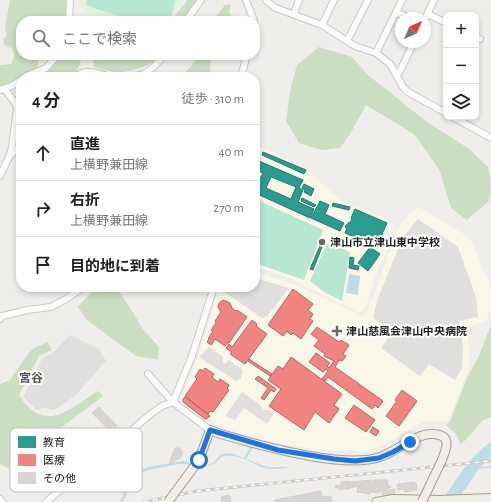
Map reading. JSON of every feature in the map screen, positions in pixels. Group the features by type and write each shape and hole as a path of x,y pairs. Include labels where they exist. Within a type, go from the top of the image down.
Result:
{"main road":[{"path":"168,502 199,460 210,430 278,450 355,461 379,458 423,435 440,435 447,441 447,447 422,502"},
{"path":"376,502 393,499 439,500 491,498"}],"street":[{"path":"68,16 70,0"},
{"path":"190,16 201,0"},
{"path":"246,0 252,16"},
{"path":"266,0 274,7 322,25 355,46 376,53 390,64 403,87 408,92 443,111"},
{"path":"294,14 299,0"},
{"path":"322,25 334,0"},
{"path":"348,41 368,0"},
{"path":"396,12 402,0"},
{"path":"428,12 434,0"},
{"path":"376,53 395,14"},
{"path":"431,18 443,22"},
{"path":"396,75 400,71 411,48"},
{"path":"36,72 46,68 53,60"},
{"path":"145,72 160,60"},
{"path":"242,72 245,60"},
{"path":"16,83 3,90 6,91 16,104"},
{"path":"0,176 9,157 14,139 16,118"},
{"path":"458,120 491,138"},
{"path":"9,157 16,150"},
{"path":"0,319 2,316 56,305 76,292"},
{"path":"174,402 192,356 212,292"},
{"path":"148,374 174,402 210,430"},
{"path":"134,428 162,406 174,402"},
{"path":"46,502 58,492"},
{"path":"0,499 3,502"}],"shaded area":[{"name":"津山市立津山東中学校","path":"260,147 303,167 342,201 348,205 368,210 388,221 392,230 386,254 377,271 366,306 360,313 289,278 260,269"},
{"name":"津山慈風会津山中央病院","path":"418,207 461,232 472,242 491,291 491,302 487,321 467,327 470,365 448,421 422,422 386,443 368,451 320,450 270,442 222,427 211,420 205,421 182,403 181,399 190,379 206,334 218,292 260,292 260,273 298,286 362,316 366,313 374,295 397,229"},
{"path":"418,219 458,247 476,297 478,317 459,321 463,345 462,368 455,380 429,364 420,376 381,348 392,332 373,318 378,298 403,237"},
{"path":"260,279 289,288 268,315 265,318 262,318 224,292 260,292"},
{"path":"70,335 99,349 106,361 75,396 54,410 50,410 45,407 37,410 23,397 42,359 55,351"},
{"path":"209,347 223,357 223,362 225,364 229,360 243,370 241,378 236,381 199,357"},
{"path":"242,392 259,404 264,410 269,410 274,413 267,424 244,408 235,420 225,416"}],"green space":[{"path":"10,0 67,0 65,16 16,16 16,60 38,60 38,66 29,72 16,72 16,79 0,88 0,65 11,64 14,56 13,49 4,45 3,40 7,35 5,28"},
{"path":"80,0 184,0 181,6 174,9 172,16 100,16 84,11"},
{"path":"87,0 175,0 171,16 118,16 86,5"},
{"path":"187,0 199,0 186,16 175,16"},
{"path":"231,4 229,12 232,16 215,16 218,14 225,5"},
{"path":"319,47 352,57 368,75 427,122 468,148 488,167 491,185 489,201 467,220 451,208 439,169 414,134 366,105 350,134 340,148 321,150 299,143 286,121 291,87 297,65"},
{"path":"57,60 81,60 76,72 42,72"},
{"path":"93,60 157,60 141,68 123,72 114,72 94,67"},
{"path":"196,60 211,60 210,72 185,72"},
{"path":"260,201 323,230 304,280 260,265"},
{"path":"327,243 350,252 342,301 324,292 310,281"},
{"path":"93,292 119,292 142,328 159,347 158,360 136,356 87,320 78,307"},
{"path":"491,325 491,417 482,421 461,445 456,434 446,425 450,421"},
{"path":"48,342 52,350 39,356 19,395 28,407 38,414 48,416 57,415 67,411 98,391 103,396 61,428 10,428 9,469 0,464 0,384 10,380 34,348"}],"water":[{"path":"349,274 360,276 358,295 346,293"},
{"path":"253,442 256,443 246,459 267,467 287,468 268,469 243,458 224,456 213,464 206,466 180,464 142,472 142,469 151,467 183,461 186,462 187,459 187,462 196,464 210,464 225,453 244,458"},
{"path":"491,442 491,457 479,469 456,502 441,502 469,462 476,454"},
{"path":"198,447 197,453 188,458 196,452"},
{"path":"123,492 127,492 127,495 122,502 119,502 121,499"}],"building: 教育":[{"path":"263,152 306,170 304,174 262,155"},
{"path":"260,161 303,180 299,188 303,190 298,202 314,209 310,218 260,195 260,179 263,173 260,172","holes":["271,177 296,187 291,199 266,188"]},
{"path":"304,184 314,189 311,196 304,192 305,190 302,188"},
{"path":"302,198 316,205 314,207 301,201"},
{"path":"320,201 329,205 325,214 344,223 340,231 311,218"},
{"path":"333,203 350,207 349,210 332,206"},
{"path":"355,209 387,223 379,241 382,242 379,248 345,233 347,228 345,227 349,222 350,223"},
{"path":"320,246 322,247 313,270 310,269"},
{"path":"370,247 380,254 368,271 358,263"},
{"path":"350,257 354,258 353,265 359,266 358,270 349,268"}],"building: 医療":[{"path":"293,289 313,304 308,310 313,314 310,319 313,321 301,339 293,333 291,335 287,331 283,336 268,325"},
{"path":"223,300 230,303 232,308 247,317 229,343 225,346 215,339 211,345 207,342 213,331 211,330 216,323 215,321 221,312 218,307 219,303"},
{"path":"252,320 257,324 256,326 267,334 245,364 230,354 232,352 226,348 229,344 232,347"},
{"path":"317,327 339,342 341,340 349,345 343,354 346,356 342,361 339,360 335,367 383,401 378,408 375,405 372,409 328,377 325,381 322,379 328,371 326,369 323,372 309,362 316,353 330,363 327,366 329,368 334,361 324,356 325,354 314,346 319,340 311,334"},
{"path":"291,357 342,394 334,405 339,409 329,423 315,412 304,430 269,406 281,389 268,380 278,366 283,369"},
{"path":"249,359 272,374 270,376 248,361"},
{"path":"205,368 214,374 212,377 218,382 220,379 229,385 227,389 229,390 213,412 210,411 208,414 185,396 197,379 195,377 200,369 203,371"},
{"path":"258,376 276,389 274,392 271,390 264,400 261,398 268,388 255,379"},
{"path":"402,390 417,401 399,426 386,416 397,401 395,400"},
{"path":"185,397 210,416 205,419 183,402"},
{"path":"354,405 375,420 366,432 345,418"},
{"path":"373,427 379,431 376,436 370,432"}],"building: その他":[{"path":"99,407 117,426 115,428 107,428 92,413"},
{"path":"175,448 180,448 183,453 179,459 170,463 170,460"},
{"path":"372,480 370,494 357,492 358,486 350,488 350,482"},
{"path":"374,480 387,480 390,488 379,491 379,493 371,492"},
{"path":"349,481 350,489 342,490 335,487 341,485 341,482"},
{"path":"416,483 417,490 405,492 404,489 398,490 398,484"},
{"path":"395,489 395,495 382,495 382,491"},
{"path":"321,491 322,497 331,496 332,502 275,502 275,500"},
{"path":"229,495 231,502 222,502 221,497"}],"waterway":[{"path":"479,468 491,467"}],"railway":[{"path":"144,502 197,491 491,461"}],"place":[{"name":"津山市立津山東中学校","path":"322,242"},
{"name":"津山慈風会津山中央病院","path":"337,331"}],"district":[{"name":"宮谷","path":"31,378"}],"route":[{"path":"199,460 210,430 278,450 355,461 379,458 410,442"}]}
